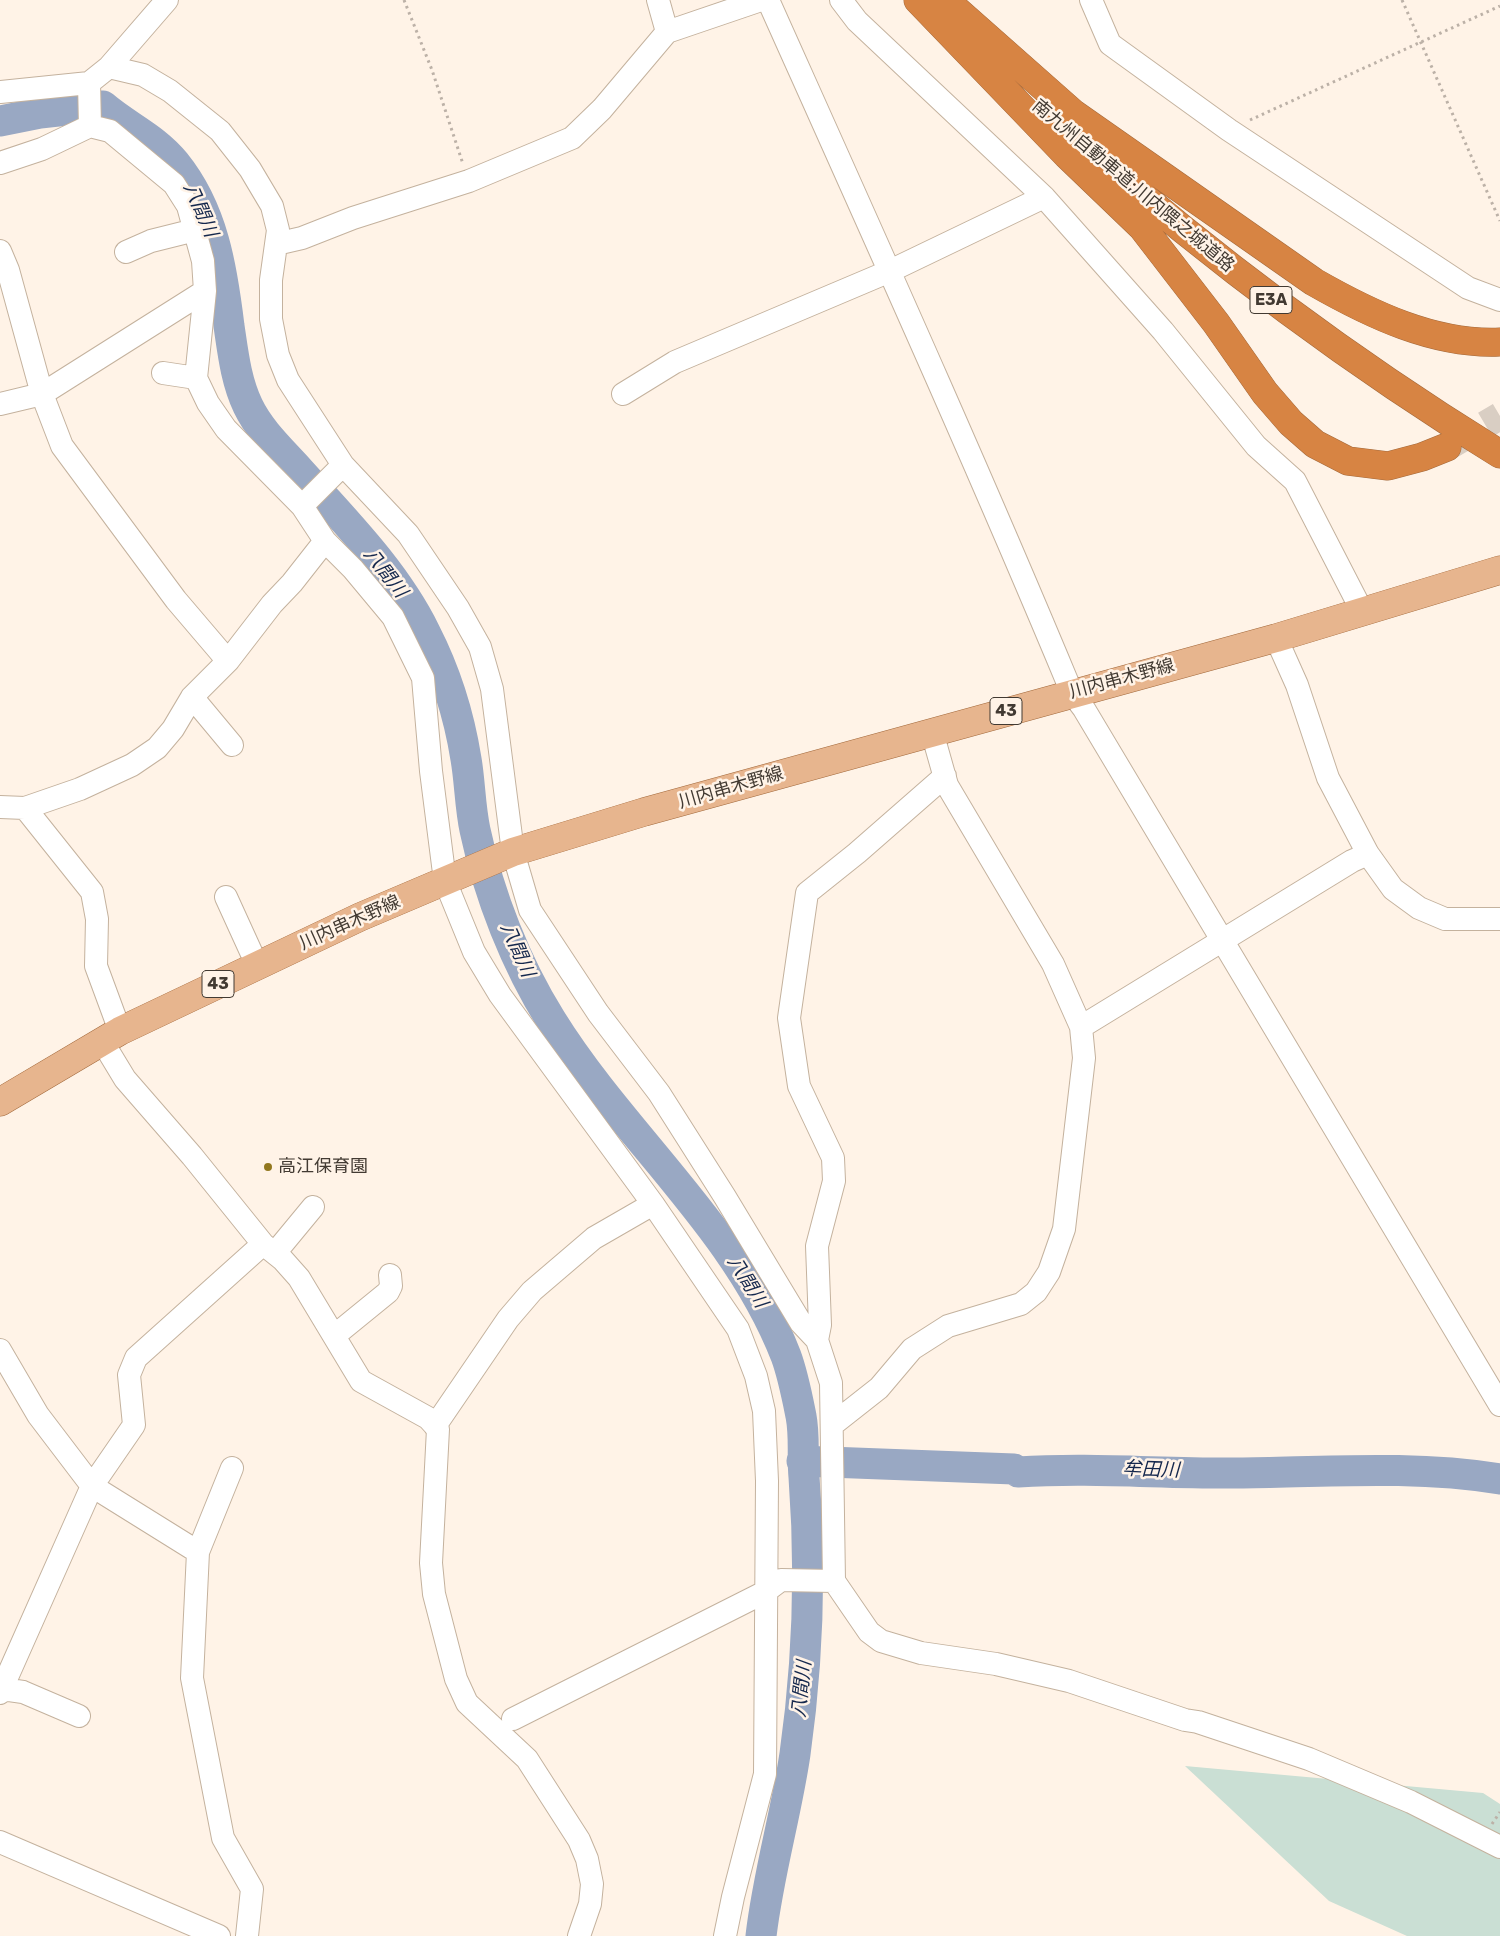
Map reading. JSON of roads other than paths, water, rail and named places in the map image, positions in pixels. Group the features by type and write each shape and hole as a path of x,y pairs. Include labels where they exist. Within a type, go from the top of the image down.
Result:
{"highway":[{"path":"918,0 1061,148 1142,227 1216,323 1265,393 1291,423 1314,444 1348,461 1388,466 1422,457 1447,447"},
{"name":"南九州自動車道;川内隈之城道路","path":"932,0 996,67 1059,125 1149,204 1230,269 1364,367 1429,411 1500,454"},
{"path":"945,0 1074,114 1314,282 1354,304 1395,322 1444,337 1500,342"}],"main road":[{"name":"川内串木野線","path":"0,1102 111,1036 256,965 360,917 512,852 644,812 1276,638 1500,570"}],"street":[{"path":"90,122 90,89 167,0"},
{"path":"658,0 667,32"},
{"path":"276,244 302,238 353,218 469,181 572,138 602,109 667,32 761,0"},
{"path":"768,0 890,271 1072,693 1084,709 1500,1405"},
{"path":"841,0 856,21 1044,197 1163,331 1256,446 1295,481 1362,611"},
{"path":"1091,0 1110,44 1229,130 1468,288 1500,300"},
{"path":"109,67 143,75 170,92 220,131 250,169 272,206 278,230 271,280 270,319 278,355 288,380 343,465 408,534 458,608 480,647 492,689 512,852 530,910 598,1013 659,1094 802,1323 817,1340 831,1383 829,1581 869,1632 881,1641 921,1653 996,1664 1069,1681 1207,1725 1309,1759 1411,1802 1500,1847"},
{"path":"0,92 90,89"},
{"path":"0,163 42,149 90,122"},
{"path":"90,122 110,131 174,184 188,206 203,261 205,291 196,378 208,403 226,429 302,506 325,541 353,569 393,617 423,678 431,772 445,881 474,952 500,995 653,1204 738,1329 756,1376 764,1410 773,1586 765,1774 733,1896 725,1936"},
{"path":"623,394 675,362 890,271 1044,197"},
{"path":"126,252 151,241 195,230"},
{"path":"0,251 8,270 42,394 62,446 176,600 228,660"},
{"path":"0,404 42,394 205,291"},
{"path":"163,373 196,378"},
{"path":"302,506 343,465"},
{"path":"0,807 25,808 80,789 132,765 157,748 173,729 192,697 228,660 325,541"},
{"path":"1276,638 1297,685 1328,778 1368,854 1393,889 1419,908 1445,920 1500,919"},
{"path":"192,697 232,746"},
{"path":"832,1425 879,1388 912,1349 948,1326 1021,1304 1036,1292 1049,1272 1064,1229 1079,1120 1084,1058 1081,1027 1053,964 947,786 932,732"},
{"path":"817,1340 820,1325 817,1246 834,1181 833,1158 799,1086 789,1018 807,893 858,853 944,776"},
{"path":"25,808 92,892 97,919 96,966 111,1036 125,1079 269,1249 299,1278 361,1381 428,1418 438,1429 431,1563 434,1594 456,1679 467,1703 527,1759 579,1840 587,1859 592,1884 590,1904 579,1936"},
{"path":"1081,1027 1352,861 1368,854"},
{"path":"226,896 256,965"},
{"path":"435,1426 508,1319 532,1291 594,1238 653,1204"},
{"path":"80,1716 23,1692 1,1691 92,1486 134,1425 128,1375 136,1358 269,1249 313,1207"},
{"path":"334,1336 388,1292 391,1286 390,1275"},
{"path":"0,1350 38,1415 92,1486 198,1552"},
{"path":"232,1468 198,1552 192,1678 223,1838 252,1889 247,1936"},
{"path":"513,1719 773,1586 829,1581"},
{"path":"0,1842 219,1936"}],"waterway":[{"name":"八間川","path":"0,121 40,113 103,106 159,146 188,181 207,220 214,240 223,283 236,367 248,406 258,424 271,440 351,527 384,567 413,610 439,662 455,710 463,743 473,821 481,855 505,929 526,976 551,1020 580,1062 709,1224 738,1265 764,1309 786,1356 796,1393 803,1431 808,1581 807,1616 803,1685 795,1754 768,1890 761,1936"},
{"name":"牟田川","path":"802,1461 1014,1469 1018,1472 1073,1470 1211,1473 1402,1471 1435,1472 1500,1479"}],"tunnel":[{"path":"1449,446 1500,416"}],"place":[{"name":"高江保育園","path":"268,1167"}]}
